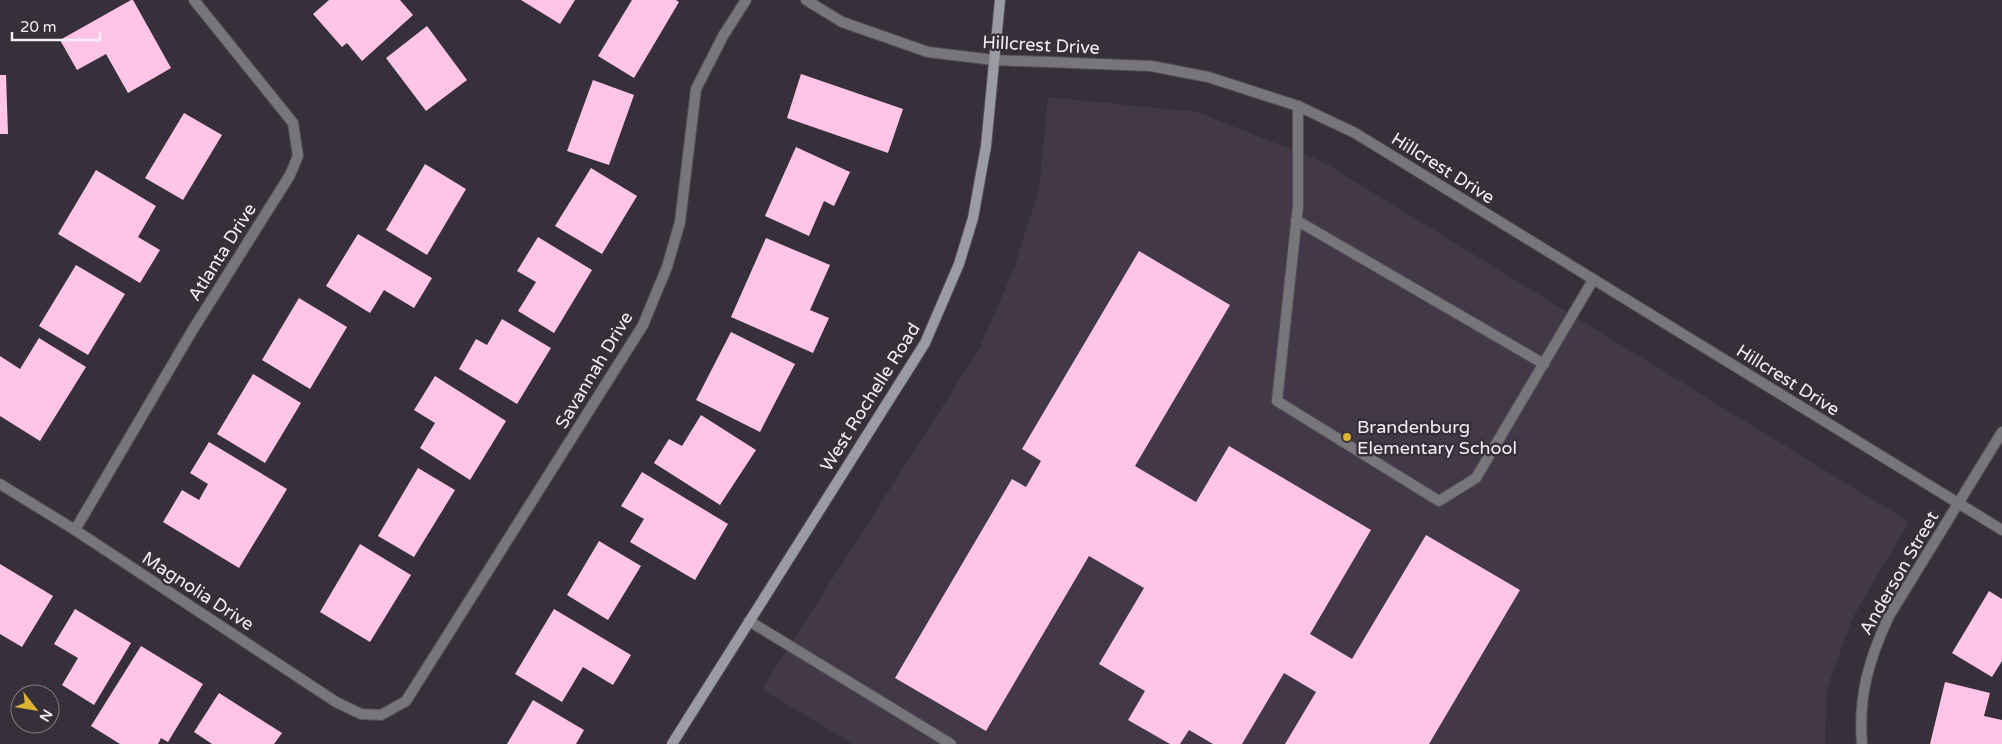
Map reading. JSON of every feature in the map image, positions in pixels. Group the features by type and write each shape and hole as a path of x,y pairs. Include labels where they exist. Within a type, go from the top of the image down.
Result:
{"main road":[{"name":"West Rochelle Road","path":"672,744 930,334 960,264 973,218 986,146 1000,0"}],"street":[{"name":"Atlanta Drive","path":"75,530 192,331 290,175 298,156 293,123 194,0"},
{"name":"Savannah Drive","path":"381,715 406,701 419,682 642,325 667,268 680,222 696,89 723,36 746,0"},
{"name":"Hillcrest Drive","path":"806,0 842,22 894,42 928,52 994,60 1151,66 1208,77 1298,106 1355,133 2002,530"},
{"path":"1298,106 1296,220 1277,401 1438,501 1476,478 1593,280"},
{"path":"1296,220 1544,364"},
{"name":"Anderson Street","path":"1862,744 1861,704 1874,647 1889,616 2002,432"},
{"name":"Magnolia Drive","path":"0,484 75,530 336,702 361,714 381,715"},
{"path":"749,621 951,744"}],"shaded area":[{"name":"Brandenburg Elementary School","path":"1048,97 1197,112 1323,162 1909,522 1852,619 1827,689 1825,744 853,744 762,689 978,351 1014,269 1039,188"}],"building":[{"path":"133,0 171,68 128,93 106,54 77,70 60,40"},
{"path":"329,0 400,0 413,15 362,61 347,43 342,47 313,14"},
{"path":"521,0 575,0 560,24"},
{"path":"632,0 676,0 679,2 634,78 598,56"},
{"path":"427,26 467,80 426,111 386,58"},
{"path":"801,74 903,109 888,153 787,118"},
{"path":"0,75 6,75 8,134 0,134"},
{"path":"593,80 634,95 609,165 567,151"},
{"path":"184,113 222,135 183,200 145,178"},
{"path":"796,147 850,172 834,206 824,201 809,236 765,216"},
{"path":"425,164 466,189 427,255 386,230"},
{"path":"591,168 637,196 602,254 555,226"},
{"path":"96,170 156,206 138,237 160,250 140,283 58,234"},
{"path":"358,234 432,278 414,308 384,290 370,313 326,286"},
{"path":"538,237 592,270 554,333 518,311 536,282 517,271"},
{"path":"766,238 830,265 810,310 829,318 813,353 731,317"},
{"path":"1139,251 1230,305 1135,466 1196,502 1229,446 1371,530 1310,634 1352,659 1426,535 1520,590 1429,744 1285,744 1316,692 1284,673 1242,744 1213,744 1189,730 1180,744 1170,744 1128,720 1145,691 1099,664 1144,588 1089,556 986,731 895,678 1012,479 1026,487 1041,461 1022,449"},
{"path":"76,265 125,294 88,355 39,326"},
{"path":"299,298 347,327 310,389 262,360"},
{"path":"502,319 551,348 517,404 459,369 476,339 487,345"},
{"path":"731,332 795,364 760,432 696,400"},
{"path":"39,338 86,367 40,441 0,416 0,356 20,369"},
{"path":"253,374 301,403 265,463 217,434"},
{"path":"435,376 506,421 470,480 420,448 435,423 414,410"},
{"path":"701,415 756,450 720,505 654,463 669,439 682,446"},
{"path":"209,442 287,489 239,568 163,522 182,490 199,500 208,484 190,473"},
{"path":"418,468 455,490 414,557 378,536"},
{"path":"642,472 728,524 695,580 630,542 644,519 621,506"},
{"path":"599,541 641,566 608,620 567,595"},
{"path":"360,544 411,575 370,642 320,612"},
{"path":"0,564 53,596 22,647 0,634"},
{"path":"1989,591 2002,599 2002,661 1992,677 1952,653"},
{"path":"75,609 131,643 94,705 62,685 78,658 54,644"},
{"path":"554,609 631,655 613,685 583,667 562,702 515,674"},
{"path":"141,646 203,684 168,742 161,738 158,744 120,744 91,726"},
{"path":"1945,682 1990,693 1984,716 2002,720 2002,744 1930,744"},
{"path":"219,693 282,733 274,744 212,744 194,732"},
{"path":"533,700 584,730 576,744 507,744"}],"place":[{"name":"Brandenburg Elementary School","path":"1347,437"}]}
